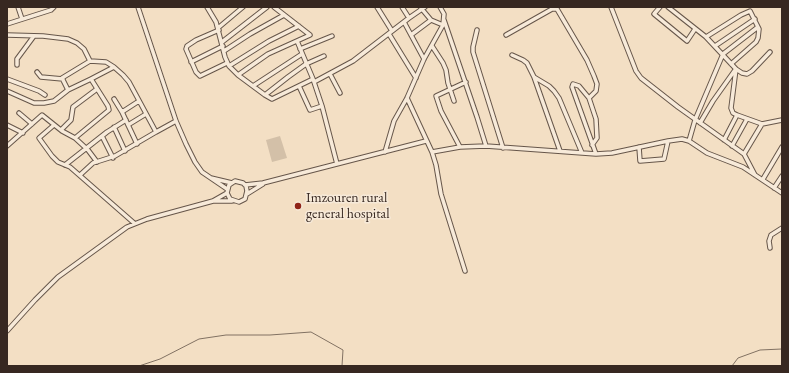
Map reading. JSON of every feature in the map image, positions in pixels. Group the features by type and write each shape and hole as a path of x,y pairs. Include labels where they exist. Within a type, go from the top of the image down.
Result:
{"street":[{"path":"18,7 22,19"},
{"path":"7,24 51,10 54,7"},
{"path":"207,7 219,29 228,64 238,75 272,99 299,86 330,74 353,61 423,8 431,20 442,25"},
{"path":"243,7 219,29 187,46 186,49 191,62 196,72 200,76 228,64 298,26"},
{"path":"191,62 222,44 267,7"},
{"path":"238,75 268,54 310,35 274,7"},
{"path":"377,7 416,78"},
{"path":"402,7 409,18"},
{"path":"440,7 444,14 444,19 486,146"},
{"path":"611,7 636,71 647,83 695,120 744,154 756,176"},
{"path":"660,7 654,14 687,41 695,28"},
{"path":"668,7 706,37 736,70 742,73 747,74 752,71 770,52"},
{"path":"140,8 176,120 195,162 202,172 227,191 228,196 233,201"},
{"path":"506,35 552,9 557,9 564,24 576,41 597,84 596,91 589,98"},
{"path":"706,37 750,11 758,27 758,38 756,42 731,64"},
{"path":"224,51 256,30 284,15"},
{"path":"385,152 392,126 407,98 444,19"},
{"path":"411,35 431,20"},
{"path":"715,46 755,20"},
{"path":"404,22 424,59"},
{"path":"689,141 695,120 723,54 758,27"},
{"path":"477,30 473,52 503,148"},
{"path":"7,35 55,36 74,42 84,49 90,61"},
{"path":"17,66 17,59 34,36"},
{"path":"300,49 332,36"},
{"path":"297,40 314,80 337,164"},
{"path":"432,46 443,63 454,101"},
{"path":"253,86 302,54"},
{"path":"512,55 527,63 534,78 560,151"},
{"path":"265,95 306,64 324,56"},
{"path":"37,72 42,77 62,79 90,61 106,62 114,67 129,82 156,132"},
{"path":"7,91 24,100 34,103 54,101 68,90 114,67"},
{"path":"700,123 713,101 736,70"},
{"path":"736,70 731,108 733,113 737,116 762,124 782,120"},
{"path":"330,74 340,93"},
{"path":"534,78 549,86 559,98 582,153"},
{"path":"7,79 39,91 45,95"},
{"path":"62,79 68,90"},
{"path":"75,138 108,110 108,106 91,79"},
{"path":"460,146 441,111 436,96 466,82"},
{"path":"592,145 598,138 596,119 589,98 579,86 575,84 572,85 572,87 592,145 596,154"},
{"path":"299,86 310,110 322,106"},
{"path":"61,130 71,120 73,107 97,89"},
{"path":"407,98 432,152 441,194 465,271"},
{"path":"114,99 122,112 137,144"},
{"path":"122,112 140,101"},
{"path":"19,113 32,124"},
{"path":"128,125 146,114"},
{"path":"7,146 43,115 54,125 75,138 86,148 97,162"},
{"path":"724,140 737,116"},
{"path":"732,146 747,119"},
{"path":"65,165 114,127 126,120"},
{"path":"80,175 90,165 112,158 176,120"},
{"path":"744,154 762,124"},
{"path":"7,125 23,133"},
{"path":"54,125 40,135 39,140 55,159 70,167 80,175 134,223"},
{"path":"114,127 125,151"},
{"path":"102,136 112,158"},
{"path":"432,152 460,146 486,146 596,154 612,153 639,148 668,140 682,139 689,141 707,153 743,167 782,193"},
{"path":"639,148 640,161 664,159 668,140"},
{"path":"209,177 232,183 239,181 245,185 263,184 426,141"},
{"path":"763,179 781,149"},
{"path":"774,188 782,176"},
{"path":"213,201 227,191 232,183"},
{"path":"7,331 58,277 134,223 213,201 236,202 242,200 247,194 263,184"},
{"path":"245,185 247,194"},
{"path":"770,248 769,241 771,234 782,228"}],"shaded area":[{"path":"280,136 287,158 272,162 266,140"}],"waterway":[{"path":"139,366 160,359 199,339 226,335 270,335 311,332 343,350 342,366"},
{"path":"732,366 738,358 760,350 782,349"}],"place":[{"name":"Imzouren rural general hospital","path":"298,206"}]}
